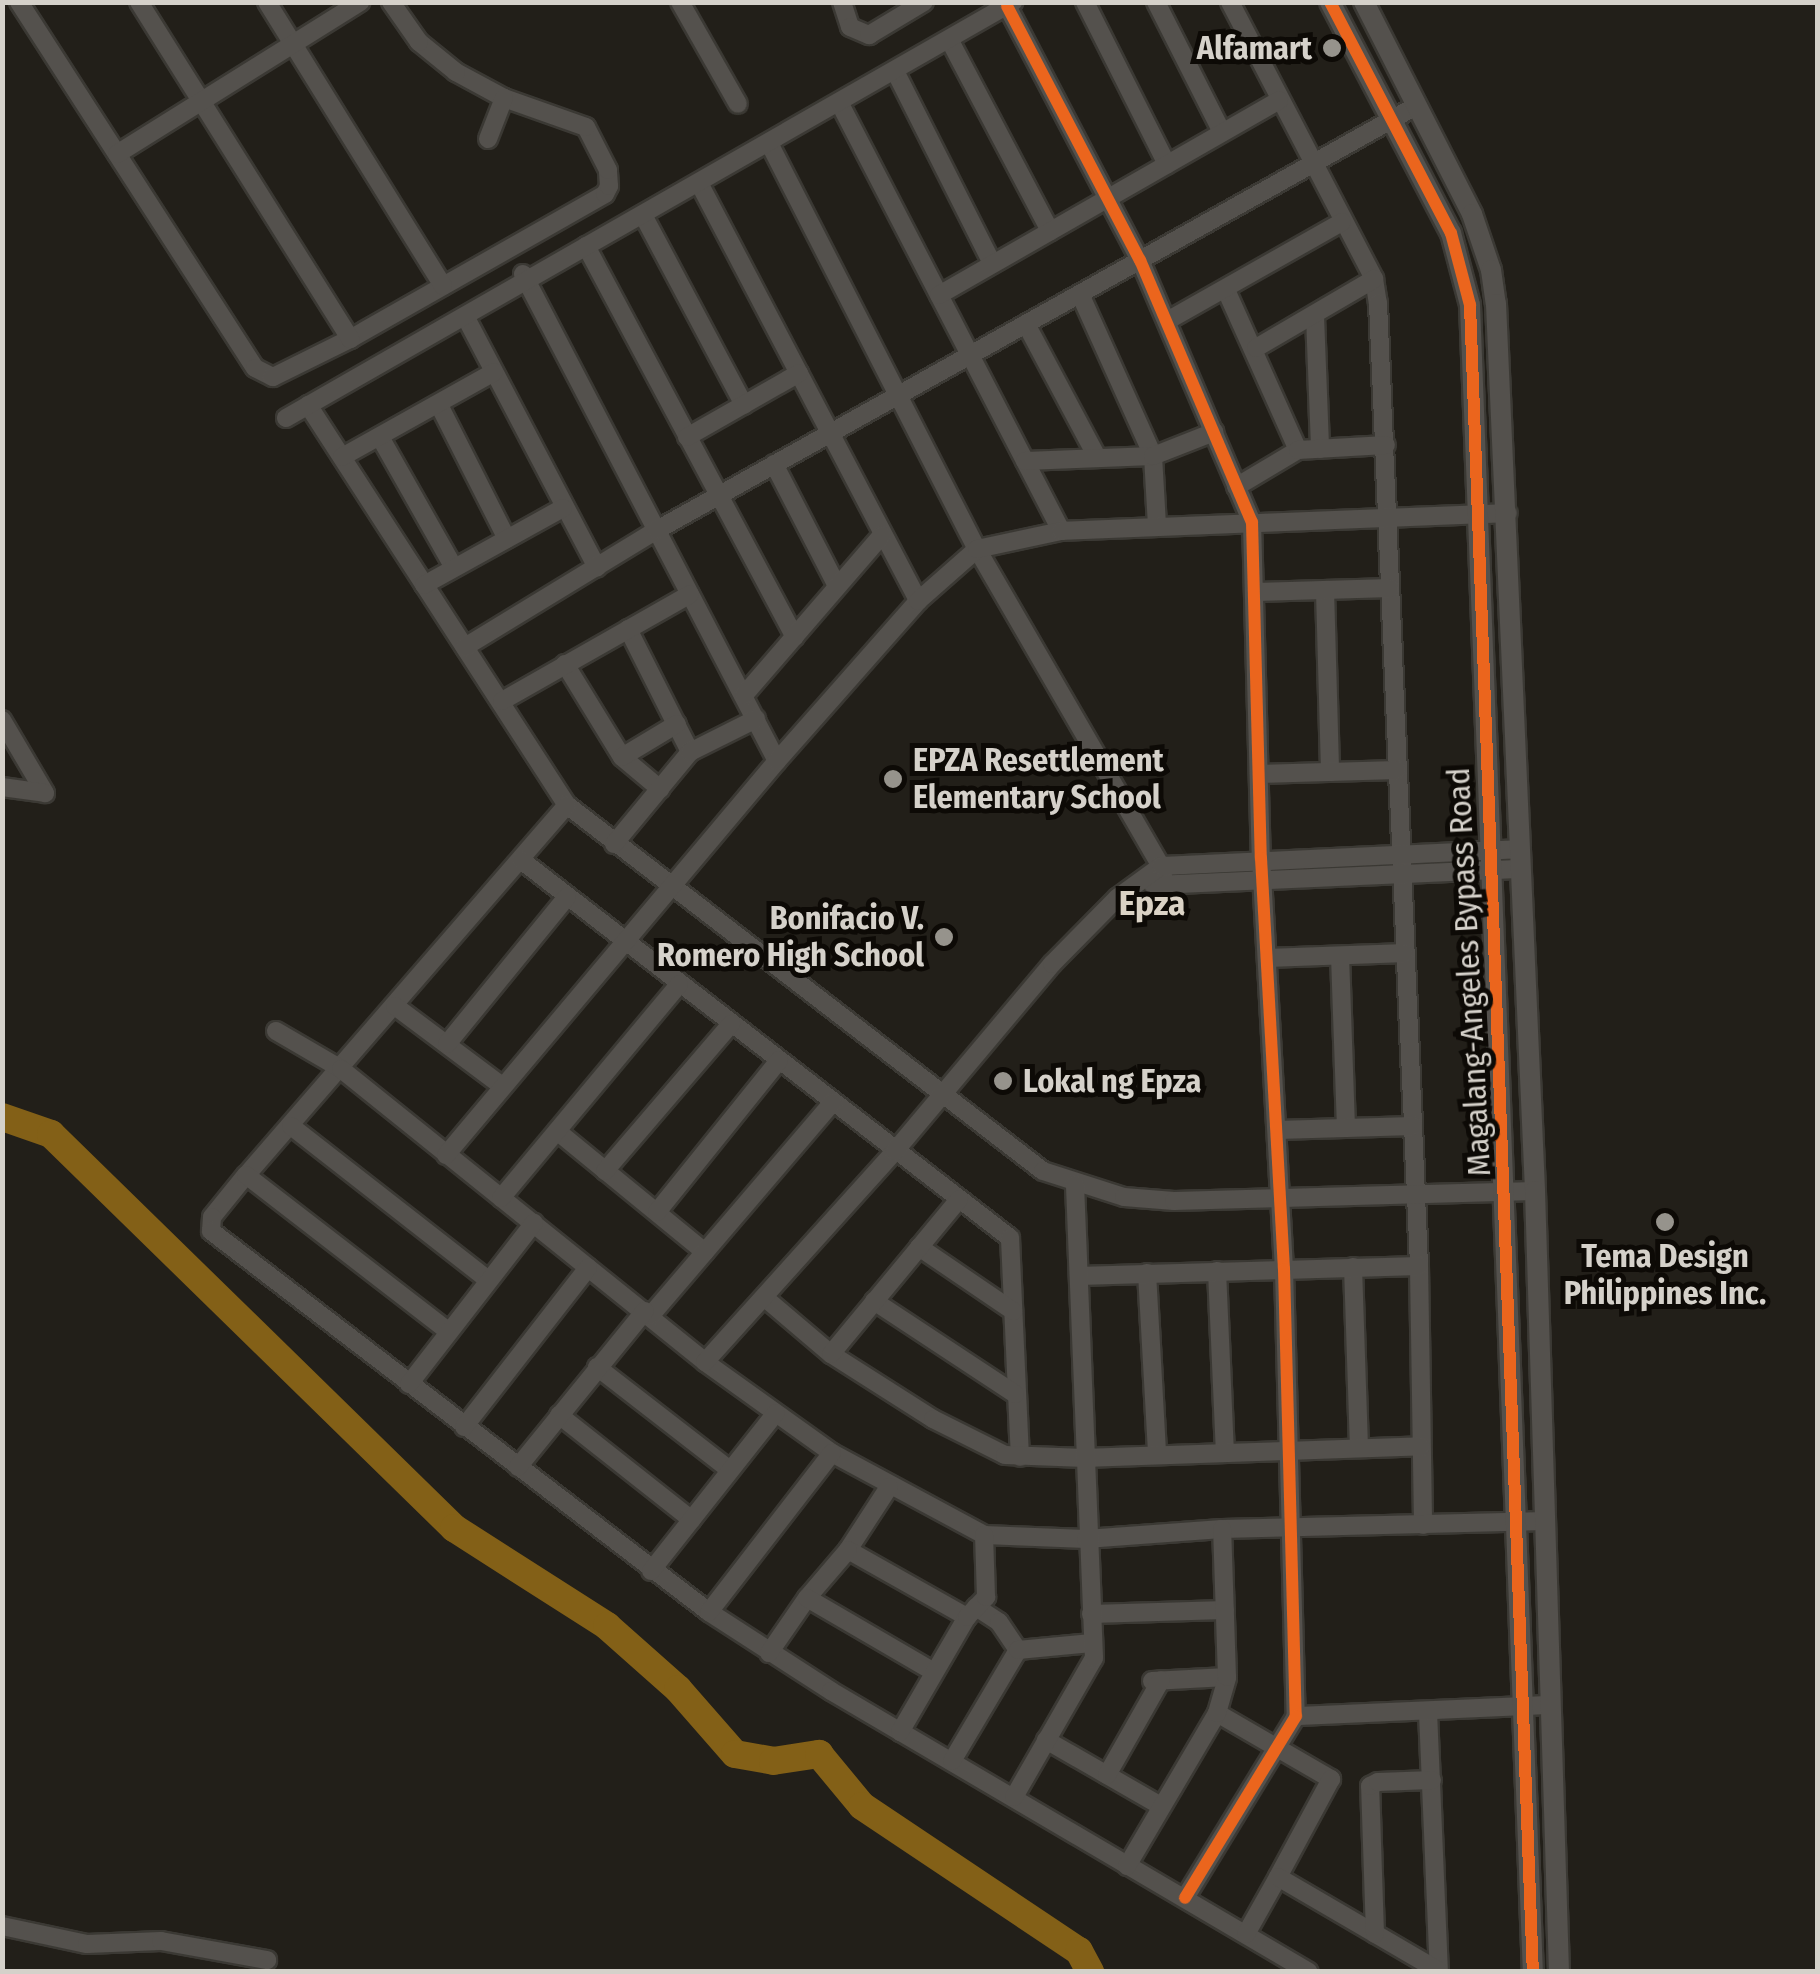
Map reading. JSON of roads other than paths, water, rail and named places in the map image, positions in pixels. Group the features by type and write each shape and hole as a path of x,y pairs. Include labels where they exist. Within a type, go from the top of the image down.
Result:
{"street":[{"path":"19,2 256,368 273,376 350,340 605,194 609,186 608,170 586,127 504,98 456,72 432,52 392,2"},
{"path":"138,2 350,340"},
{"path":"267,2 443,286"},
{"path":"117,154 360,2"},
{"path":"680,2 738,104"},
{"path":"842,2 850,27 869,34 924,2"},
{"path":"1086,2 1167,164"},
{"path":"1156,2 1222,132"},
{"path":"1230,2 1374,279 1390,515 1399,863 1420,1266 1423,1524"},
{"name":"Magalang-Angeles Bypass Road","path":"1330,2 1451,233 1465,274 1474,338 1488,860 1507,1194 1514,1522 1534,1972"},
{"name":"Magalang-Angeles Bypass Road","path":"1364,2 1463,193 1491,270 1508,513 1560,1972"},
{"path":"286,418 465,316 524,277 896,73 1010,4 1140,260 1252,522 1262,868 1284,1270 1296,1716 1185,1898"},
{"path":"950,41 1050,230"},
{"path":"896,73 992,263"},
{"path":"488,139 504,98"},
{"path":"939,294 1279,100"},
{"path":"840,104 1061,531"},
{"path":"465,646 656,530 1416,106"},
{"path":"769,143 977,549 1161,866 1164,886"},
{"path":"699,183 918,600"},
{"path":"643,214 744,405"},
{"path":"1168,321 1342,222"},
{"path":"586,246 794,637"},
{"path":"524,277 776,761"},
{"path":"1256,348 1374,279"},
{"path":"1226,290 1256,348 1298,450"},
{"path":"1080,294 1152,456 1157,526"},
{"path":"465,316 597,567"},
{"path":"1315,316 1320,449"},
{"path":"1026,324 1096,457"},
{"path":"342,457 494,372"},
{"path":"686,438 799,373"},
{"path":"439,404 507,538"},
{"path":"308,406 567,805 1043,1172 1124,1197 1174,1201 1535,1191"},
{"path":"1025,462 1152,456 1214,432"},
{"path":"380,437 454,568"},
{"path":"1236,487 1298,450 1386,446"},
{"path":"774,464 837,586"},
{"path":"424,586 563,508"},
{"path":"446,1155 623,939 776,761 918,600 977,549 1061,531 1508,513"},
{"path":"744,695 882,535"},
{"path":"1256,592 1390,588"},
{"path":"1325,590 1330,772"},
{"path":"502,701 690,594"},
{"path":"628,628 690,752"},
{"path":"565,664 622,757 660,789"},
{"path":"614,844 690,752 756,719"},
{"path":"2,720 45,792 2,787"},
{"path":"622,757 676,724"},
{"path":"1260,774 1397,770"},
{"path":"567,805 246,1175 212,1217 211,1230 708,1612 900,1732 1309,1972"},
{"path":"706,1362 895,1151 1052,964 1138,882 1161,866 1262,868 1520,859"},
{"path":"520,860 1010,1238 1020,1458"},
{"path":"1138,882 1164,886 1262,868"},
{"path":"448,1044 567,897"},
{"path":"1269,958 1404,952"},
{"path":"1340,956 1346,1128"},
{"path":"501,1198 679,984"},
{"path":"395,1006 502,1086"},
{"path":"605,1171 732,1024"},
{"path":"276,1031 341,1069 706,1362 832,1454 984,1536 1086,1539 1222,1529 1546,1520"},
{"path":"658,1212 779,1060"},
{"path":"518,1467 598,1368 705,1252 832,1102"},
{"path":"291,1126 488,1280"},
{"path":"1278,1130 1413,1126"},
{"path":"557,1130 705,1252"},
{"path":"246,1175 448,1331"},
{"path":"1014,1796 1091,1668 1075,1184"},
{"path":"831,1354 959,1200"},
{"path":"409,1384 534,1223"},
{"path":"919,1247 1014,1310"},
{"path":"1079,1276 1420,1266"},
{"path":"464,1426 588,1268"},
{"path":"1353,1268 1359,1446"},
{"path":"1217,1271 1225,1452"},
{"path":"1148,1273 1157,1454"},
{"path":"765,1298 831,1354 933,1420 1020,1458 1422,1446"},
{"path":"874,1301 1016,1394"},
{"path":"598,1368 730,1470"},
{"path":"650,1571 776,1414"},
{"path":"559,1415 692,1520"},
{"path":"708,1612 832,1454"},
{"path":"769,1653 807,1598 848,1550 889,1487"},
{"path":"1127,1866 1217,1713 1226,1678 1222,1529"},
{"path":"900,1732 971,1612 987,1594 984,1536"},
{"path":"848,1550 971,1612 999,1622 1018,1650"},
{"path":"807,1598 934,1672"},
{"path":"1091,1614 1226,1610"},
{"path":"1018,1650 1092,1643"},
{"path":"952,1761 1018,1650"},
{"path":"1107,1775 1154,1680 1226,1678"},
{"path":"1296,1716 1550,1704"},
{"path":"1428,1712 1439,1971"},
{"path":"1217,1713 1331,1778 1246,1934"},
{"path":"1046,1740 1161,1806"},
{"path":"1375,1934 1370,1786 1378,1782 1432,1780"},
{"path":"1278,1878 1439,1971"},
{"path":"2,1926 87,1944 161,1941 267,1960"}],"waterway":[{"path":"2,1117 51,1134 454,1528 607,1626 678,1689 735,1754 773,1761 819,1754 862,1806 1079,1951 1090,1972"}],"place":[{"name":"Alfamart","path":"1332,48"},
{"name":"EPZA Resettlement Elementary School","path":"893,779"},
{"name":"Bonifacio V. Romero High School","path":"944,937"},
{"name":"Lokal ng Epza","path":"1003,1081"},
{"name":"Tema Design Philippines Inc.","path":"1665,1222"}],"district":[{"name":"Epza","path":"1152,903"}]}
